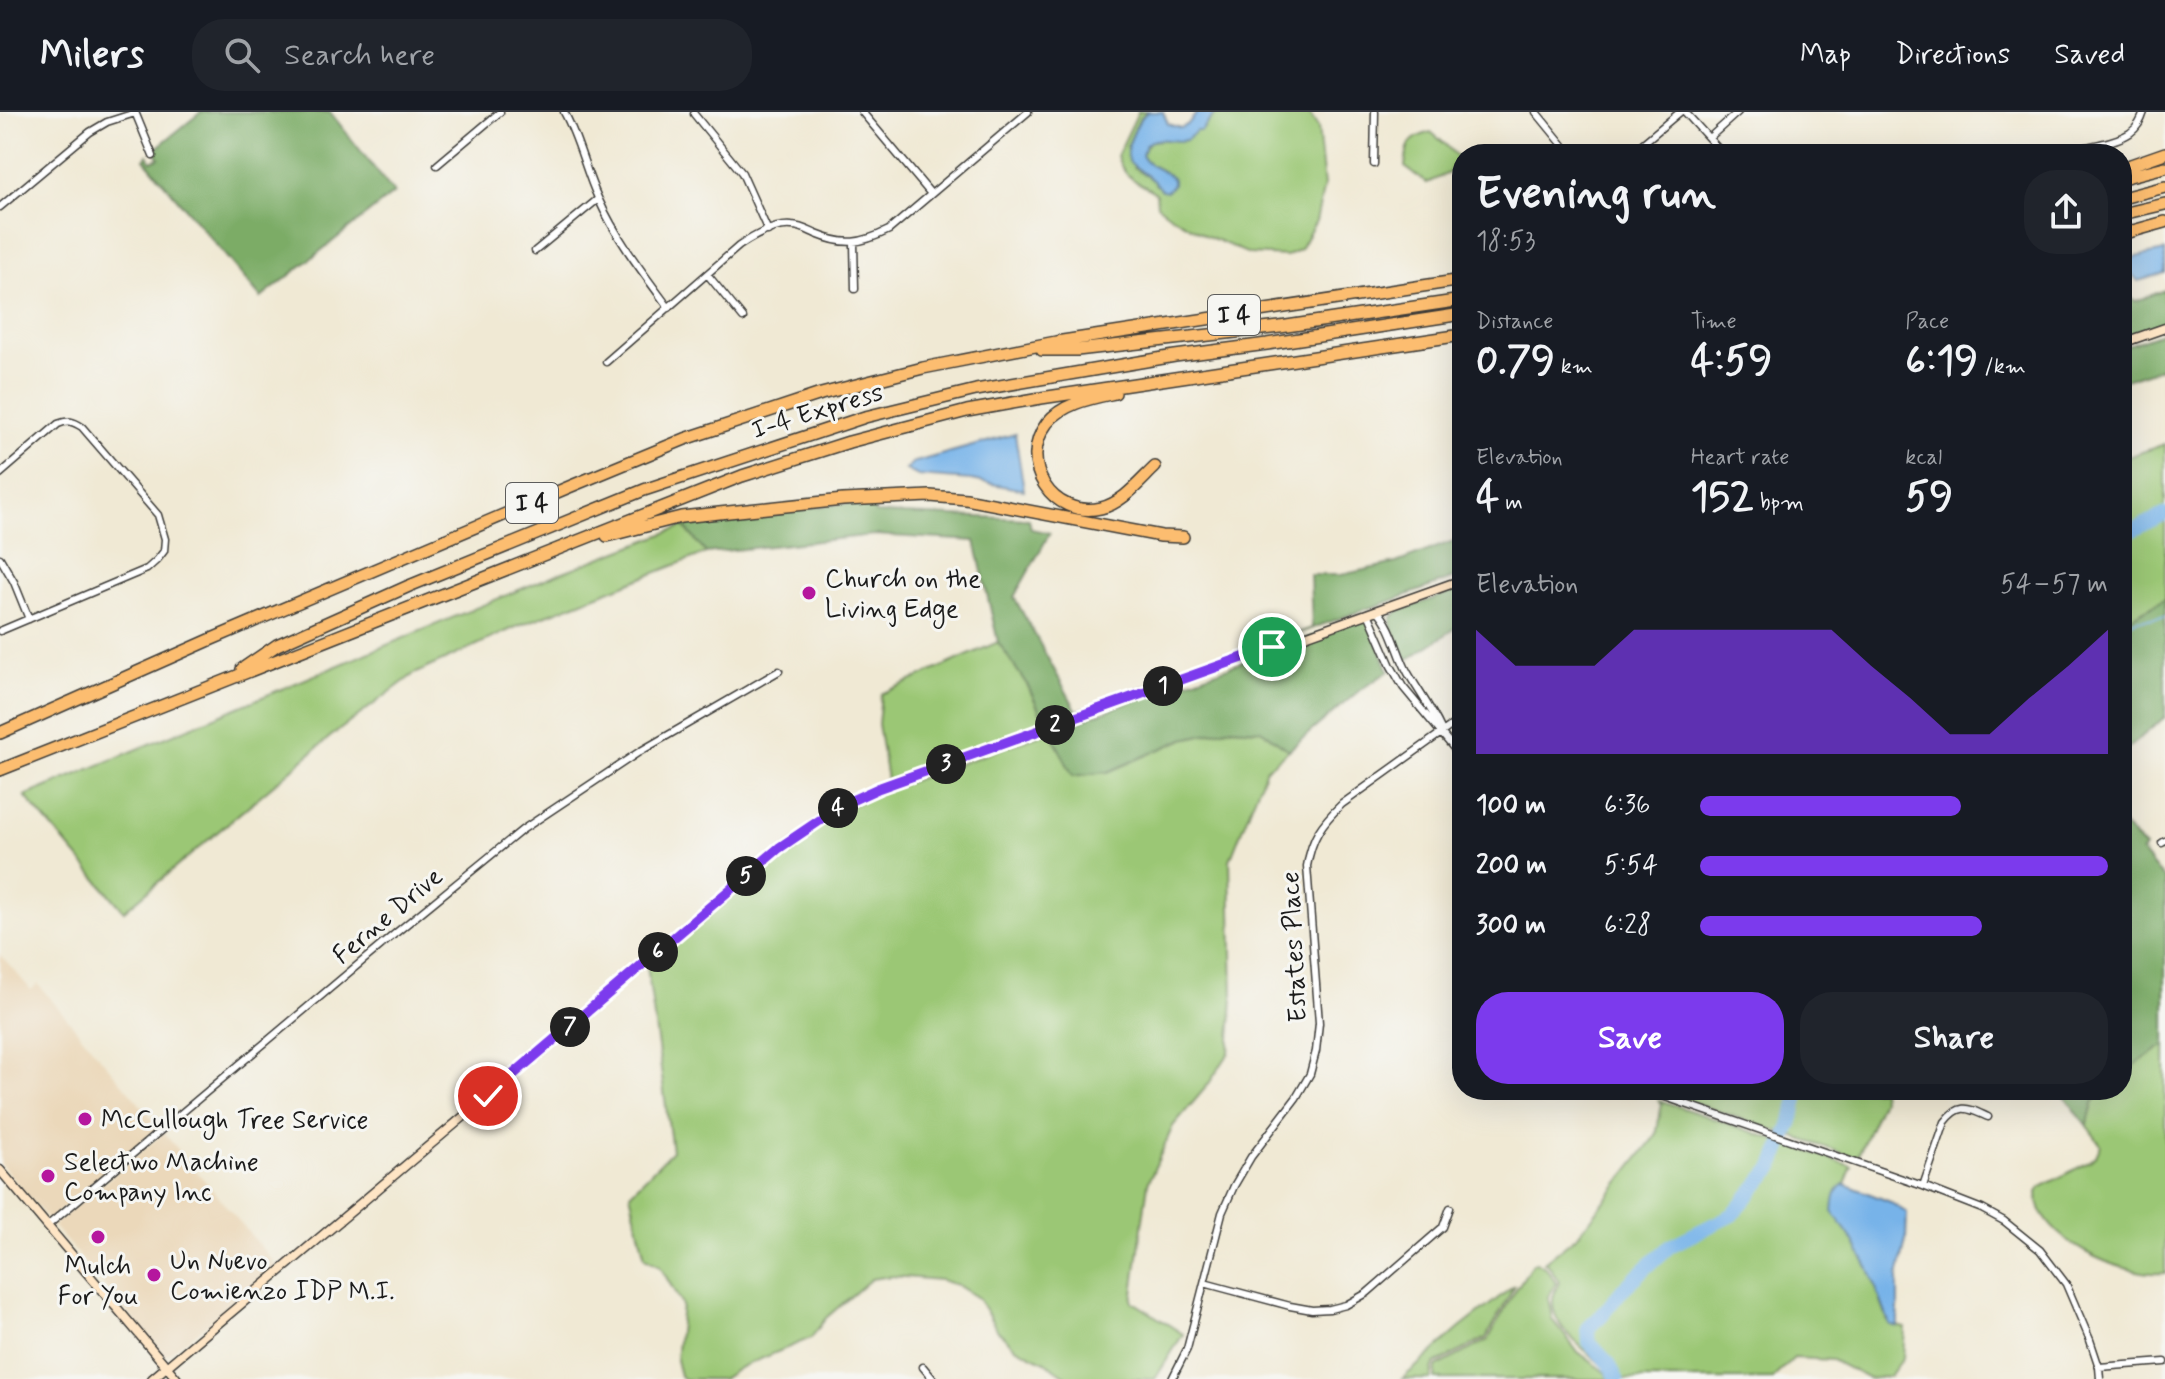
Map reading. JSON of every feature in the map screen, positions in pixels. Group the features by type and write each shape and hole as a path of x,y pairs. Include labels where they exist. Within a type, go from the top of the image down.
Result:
{"highway":[{"path":"2132,165 2165,153"},
{"path":"2132,175 2165,167"},
{"path":"2132,195 2165,187"},
{"path":"2132,212 2165,204"},
{"path":"2132,231 2165,222"},
{"name":"I 4","path":"0,733 212,639 685,439 821,394 923,368 1012,350 1452,282"},
{"path":"1012,350 1077,350 1280,327 1452,301"},
{"name":"I-4 Express","path":"225,680 277,645 409,586 644,490 865,417 976,390 1175,356 1452,316"},
{"name":"I 4","path":"0,770 742,476 849,442 967,411 1041,398 1452,336"},
{"path":"1155,467 1117,501 1101,508 1080,509 1062,502 1048,490 1038,471 1036,452 1047,424 1062,410 1185,376"},
{"path":"497,572 523,569 604,537 681,517 843,500 930,496 966,499 1161,536 1183,537"}],"main road":[{"path":"2132,340 2165,328"},
{"path":"152,1379 779,848 844,804 879,788 1452,583"},
{"path":"0,1170 177,1379"}],"street":[{"path":"0,207 90,132 135,112 153,156"},
{"path":"437,165 500,112"},
{"path":"564,112 598,199 623,245 669,308"},
{"path":"862,112 931,194"},
{"path":"606,362 752,237 792,226 854,243 878,236 1028,112"},
{"path":"1374,164 1375,112"},
{"path":"1536,112 1562,144"},
{"path":"1642,144 1682,112 1714,144"},
{"path":"1709,138 1738,112"},
{"path":"2091,144 2131,132 2141,122 2144,112"},
{"path":"694,114 742,173 768,231"},
{"path":"535,251 598,199"},
{"path":"854,243 855,289"},
{"path":"707,274 743,318"},
{"path":"0,474 58,424 70,420 82,427 158,515 165,539 164,551 147,569 0,631"},
{"path":"0,558 29,619"},
{"path":"1373,611 1391,666 1403,687 1452,745"},
{"path":"1373,611 1386,620 1397,651 1433,710 1442,732"},
{"name":"Ferne Drive","path":"47,1226 522,830 639,752 779,671"},
{"name":"Estates Place","path":"1172,1379 1187,1349 1222,1213 1251,1157 1296,1098 1310,1074 1316,1051 1319,1023 1307,866 1310,847 1317,832 1342,804 1452,725"},
{"path":"1673,1100 1923,1186 2004,1221 2040,1250 2066,1284 2090,1340 2100,1379"},
{"path":"1923,1186 1951,1113 1961,1108 1988,1117"},
{"path":"1204,1283 1312,1310 1346,1305 1367,1293 1443,1227 1450,1208"},
{"path":"2099,1367 2165,1362"},
{"path":"923,1367 933,1379"}],"shaded area":[{"path":"0,954 31,990 38,984 159,1127 48,1220 0,1163"},
{"path":"164,1133 278,1267 165,1356 53,1226"}],"green space":[{"path":"201,112 330,112 394,193 261,298 144,159 148,155 151,161 159,158 155,149"},
{"path":"1138,112 1147,112 1139,119 1127,147 1134,167 1156,185 1167,174 1143,158 1150,141 1183,141 1203,129 1216,112 1308,112 1318,127 1324,186 1316,221 1300,249 1287,256 1249,254 1205,235 1157,205 1156,193 1127,175 1117,156"},
{"path":"1431,132 1452,152 1449,173 1427,183 1405,167 1410,144"},
{"path":"2165,290 2165,323 2132,335 2132,299 2136,301"},
{"path":"2165,332 2165,367 2132,378 2132,344"},
{"path":"2165,444 2165,599 2132,616 2132,456"},
{"path":"872,503 875,513 1029,519 1031,529 1050,533 1014,597 1077,711 1312,628 1310,575 1341,575 1396,563 1452,542 1452,579 1046,724 1028,686 998,642 975,541 874,535 706,553 684,526 701,519"},
{"path":"684,526 706,553 516,627 414,674 330,737 124,911 25,796 550,577"},
{"path":"1452,592 1452,631 1407,660 1391,626 1391,618 1397,612"},
{"path":"2165,599 2165,717 2132,745 2132,616"},
{"path":"1367,617 1389,671 1360,690 1289,750 1261,730 1231,728 1184,739 1108,772 1073,776 1050,731"},
{"path":"998,642 1028,686 1046,724 881,784 887,780 878,724 881,694"},
{"path":"1231,728 1261,730 1289,750 1266,769 1230,860 1233,998 1229,1053 1208,1085 1173,1126 1148,1183 1132,1301 1183,1334 1155,1379 1070,1379 1015,1347 998,1331 978,1298 957,1285 940,1280 892,1276 871,1279 826,1318 811,1338 739,1368 722,1379 684,1379 680,1376 676,1360 682,1305 660,1266 645,1258 630,1193 672,1151 647,966 781,851 820,823 881,792 1050,731 1074,776 1150,753 1184,739"},
{"path":"2132,835 2145,848 2141,852 2165,880 2165,1045 2132,1066"},
{"path":"2165,1045 2165,1273 2148,1273 2106,1262 2066,1240 2041,1209 2037,1192 2096,1156 2101,1145 2087,1126 2093,1103 2095,1100 2132,1100 2132,1066"},
{"path":"1659,1100 1852,1166 1842,1185 1854,1242 1870,1271 1889,1324 1905,1328 1903,1358 1890,1376 1869,1379 1832,1360 1794,1358 1772,1379 1615,1379 1567,1334 1554,1312 1553,1298 1559,1282 1544,1262 1578,1235 1656,1135 1662,1104"},
{"path":"1686,1100 1882,1100 1857,1158"},
{"path":"2068,1100 2095,1100 2087,1126"},
{"path":"1536,1262 1546,1268 1556,1283 1548,1297 1552,1319 1577,1351 1610,1379 1435,1379 1436,1367 1488,1340 1509,1301"},
{"path":"1515,1285 1486,1338 1435,1364 1431,1379 1402,1379 1460,1328"}],"water":[{"path":"1147,112 1163,112 1168,124 1181,128 1198,112 1216,112 1201,131 1196,131 1186,140 1162,139 1146,144 1142,155 1144,159 1173,179 1173,185 1167,191 1128,159 1129,143"},
{"path":"2165,251 2165,273 2138,281 2132,274 2132,258"},
{"path":"1015,434 1024,490 971,480 918,476 906,470 912,463"},
{"path":"1845,1184 1888,1201 1907,1213 1906,1240 1898,1277 1898,1327 1890,1325 1870,1271 1833,1212 1837,1193"}],"waterway":[{"path":"2132,530 2165,514"},
{"path":"2132,622 2165,617"},
{"path":"1617,1379 1609,1364 1589,1342 1588,1328 1623,1289 1670,1246 1732,1215 1773,1167 1792,1121 1797,1100"}],"place":[{"name":"Church on the Living Edge","path":"809,593"},
{"name":"McCullough Tree Service","path":"85,1119"},
{"name":"Selectwo Machine Company Inc","path":"48,1176"},
{"name":"Mulch For You","path":"98,1237"},
{"name":"Un Nuevo Comienzo IDP M.I.","path":"154,1275"}],"route":[{"path":"488,1096 779,848 844,804 879,788 1272,647"}]}
